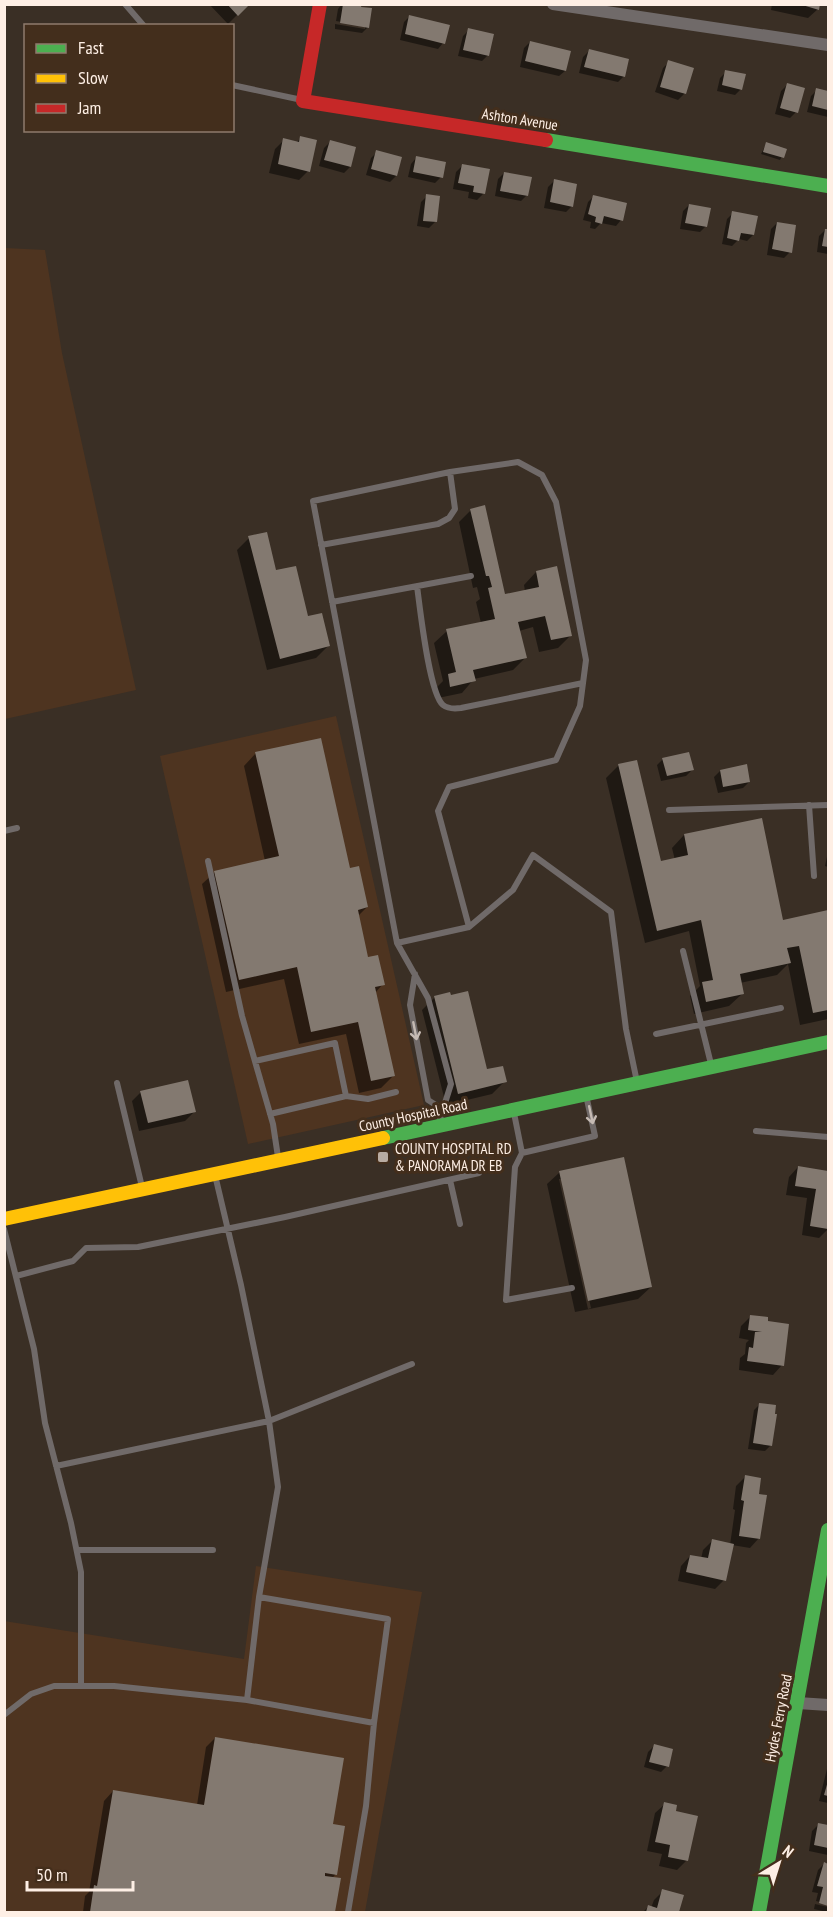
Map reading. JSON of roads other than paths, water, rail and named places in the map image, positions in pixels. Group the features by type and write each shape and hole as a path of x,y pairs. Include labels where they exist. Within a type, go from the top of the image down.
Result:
{"street":[{"path":"303,100 320,4"},
{"path":"553,4 828,45"},
{"name":"Ashton Avenue","path":"303,100 828,186"},
{"name":"County Hospital Road","path":"4,1219 828,1042"},
{"name":"Hydes Ferry Road","path":"759,1912 828,1530"},
{"path":"798,1703 828,1705"}],"lane":[{"path":"125,4 142,24"},
{"path":"234,85 303,100"},
{"path":"438,1126 451,1084 428,998 397,943 313,501 450,472 518,462 542,475 556,502 586,660 580,706 556,760 449,787 438,811 470,927"},
{"path":"321,545 438,524 449,518 455,509 450,472"},
{"path":"332,602 471,576"},
{"path":"417,586 433,686 442,704 451,709 461,708 583,683"},
{"path":"809,805 814,876"},
{"path":"669,810 828,805"},
{"path":"4,831 17,828"},
{"path":"397,943 470,927 513,890 533,855 611,912 626,1029 637,1083"},
{"path":"208,861 242,1016 270,1114 278,1160"},
{"path":"683,951 711,1067"},
{"path":"415,974 410,1005 428,1100 442,1109"},
{"path":"656,1034 781,1008"},
{"path":"255,1061 335,1043 346,1096"},
{"path":"117,1083 142,1190"},
{"path":"270,1114 346,1096 368,1099 396,1092"},
{"path":"522,1153 595,1136 586,1094"},
{"path":"513,1110 522,1153 515,1167 506,1299 572,1288"},
{"path":"756,1131 828,1137"},
{"path":"16,1276 73,1261 86,1248 138,1247 285,1217 479,1173"},
{"path":"214,1174 241,1285 269,1421 278,1486 259,1597 247,1700"},
{"path":"450,1180 460,1224"},
{"path":"4,1229 34,1349 45,1423 81,1572 81,1686"},
{"path":"56,1466 269,1421 412,1364"},
{"path":"77,1550 213,1550"},
{"path":"259,1597 388,1619 366,1806 348,1912"},
{"path":"4,1715 31,1694 54,1686 114,1686 247,1700 374,1723"}],"place":[{"name":"COUNTY HOSPITAL RD & PANORAMA DR EB","path":"383,1157"}]}
